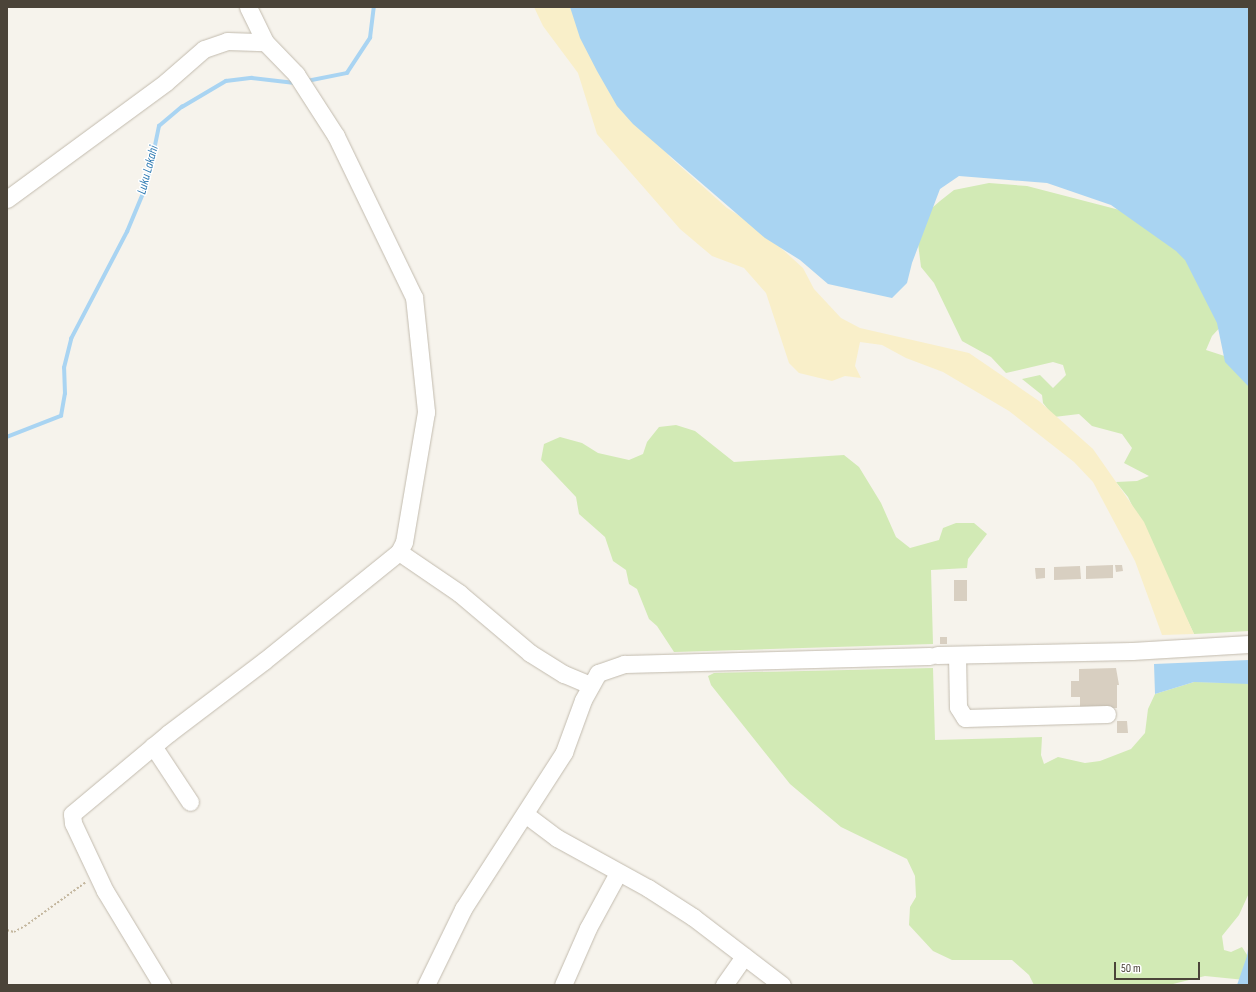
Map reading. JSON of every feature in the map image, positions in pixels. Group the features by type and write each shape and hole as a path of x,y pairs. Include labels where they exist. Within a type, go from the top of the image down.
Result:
{"street":[{"path":"162,985 96,875 73,823 72,814 153,746 400,552 404,542 426,412 415,302 399,261 350,162 296,74 265,42 248,7"},
{"path":"7,199 166,82 204,49 227,41 265,42"},
{"path":"400,552 459,593 530,653 564,674 590,685"},
{"path":"426,985 463,910 564,752 590,685 598,673 624,664 1132,651 1249,644"},
{"path":"957,655 958,707 965,718 1107,714"},
{"path":"153,746 190,802"},
{"path":"525,814 557,838 618,873 648,888 693,917 782,985"},
{"path":"563,985 588,928 618,873"},
{"path":"724,985 744,956"}],"path":[{"path":"7,930 14,932 25,926 96,875"}],"green space":[{"path":"989,183 1027,186 1135,214 1187,256 1225,322 1212,336 1206,350 1249,364 1249,631 1194,634 1128,497 1116,482 1137,481 1149,476 1124,463 1132,448 1122,434 1092,426 1079,414 1054,417 1043,403 1042,395 1022,379 1040,375 1053,388 1066,375 1063,365 1053,362 1006,373 991,357 962,341 934,283 921,267 918,243 925,214 940,201 954,190"},
{"path":"676,425 695,431 734,462 844,455 859,467 881,503 896,537 910,548 939,540 943,528 956,523 974,523 987,534 968,559 967,568 931,570 933,644 674,652 657,626 649,619 637,589 629,584 626,570 613,561 605,537 579,514 576,497 541,460 544,444 560,437 582,443 598,453 629,460 643,454 647,442 659,427"},
{"path":"933,668 935,740 1042,737 1041,755 1044,764 1058,757 1085,763 1100,761 1131,749 1145,733 1148,709 1155,694 1194,682 1248,683 1249,893 1239,915 1222,936 1224,950 1231,952 1242,947 1249,958 1245,980 1205,976 1169,985 1034,985 1029,975 1012,960 952,960 933,951 909,925 910,907 916,897 915,876 907,859 841,827 790,784 711,685 708,676 714,673"}],"sand":[{"path":"534,7 584,7 647,130 671,158 727,208 759,228 803,268 814,289 841,318 860,328 969,353 1039,401 1093,449 1144,522 1194,634 1162,635 1135,561 1093,482 1074,462 1009,411 943,372 906,358 882,345 860,342 855,366 861,378 845,376 832,381 799,373 789,363 766,293 744,268 712,256 680,229 597,134 578,73 543,26"}],"water":[{"path":"570,7 1249,7 1249,387 1225,362 1217,323 1185,260 1176,251 1111,205 1047,183 959,176 940,189 912,263 907,283 892,298 828,284 800,260 765,238 633,124 617,106 597,71 580,38"},
{"path":"1249,660 1249,684 1194,682 1155,694 1154,664"},
{"path":"1249,942 1249,985 1237,985 1247,956"}],"building":[{"path":"1113,565 1113,578 1086,579 1086,566"},
{"path":"1115,565 1122,565 1123,571 1116,572"},
{"path":"1080,566 1081,579 1054,580 1054,567"},
{"path":"1035,568 1045,568 1045,578 1036,579"},
{"path":"954,580 967,580 967,601 954,601"},
{"path":"940,637 947,637 947,644 940,644"},
{"path":"1116,668 1119,685 1117,685 1117,708 1080,709 1080,697 1071,697 1071,681 1079,681 1079,669"},
{"path":"1117,721 1127,721 1128,733 1117,733"}],"waterway":[{"name":"Luku Lakahi","path":"307,81 347,73 370,38 374,7"},
{"name":"Luku Lakahi","path":"7,437 61,416 65,394 64,368 71,339 127,232 147,184 159,126 182,107 226,81 252,78 295,83"}]}
